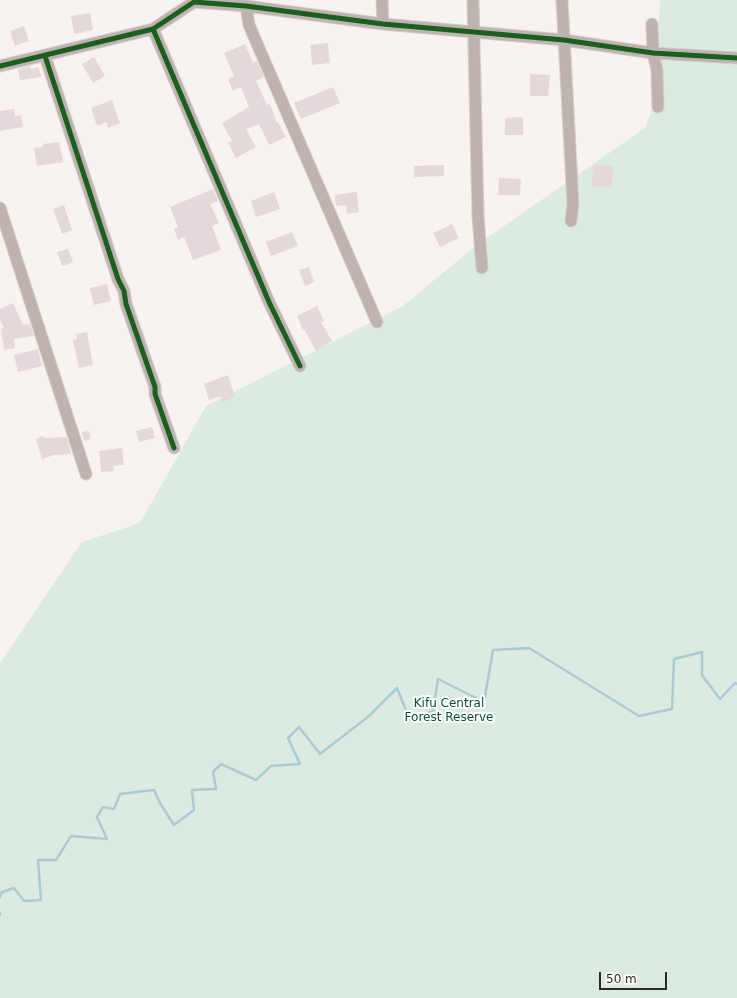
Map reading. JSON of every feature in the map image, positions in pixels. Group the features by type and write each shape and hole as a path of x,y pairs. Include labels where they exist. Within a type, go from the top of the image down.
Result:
{"street":[{"path":"382,0 383,24"},
{"path":"473,0 478,216 482,268"},
{"path":"562,0 573,204 571,221"},
{"path":"0,66 153,29 193,1 246,6 383,24 564,40 653,53 737,58"},
{"path":"246,6 249,25 377,322"},
{"path":"652,24 653,53 657,70 658,106"},
{"path":"153,29 269,302 300,366"},
{"path":"45,56 118,279 124,291 126,304 155,387 155,394 174,448"},
{"path":"0,208 86,474"}],"green space":[{"name":"Kifu Central Forest Reserve","path":"660,0 737,0 737,998 0,998 0,663 82,542 140,523 206,406 403,306 478,244 645,128 654,105"}],"building":[{"path":"90,13 93,30 74,34 71,16"},
{"path":"24,26 29,41 15,46 10,31"},
{"path":"328,43 330,63 312,65 310,45"},
{"path":"245,44 253,63 257,61 264,77 256,81 267,105 270,104 277,123 278,122 286,137 269,145 259,124 246,129 256,147 236,158 228,143 232,141 222,123 249,107 241,87 233,91 228,79 234,76 224,53"},
{"path":"94,57 105,76 93,83 82,64"},
{"path":"30,66 31,69 39,67 41,77 20,80 18,69"},
{"path":"530,74 550,75 548,96 530,96"},
{"path":"333,87 340,103 301,119 294,103"},
{"path":"112,100 120,123 108,128 106,122 97,126 91,108"},
{"path":"14,109 15,116 21,115 23,127 0,131 0,111"},
{"path":"523,117 523,135 505,135 505,118"},
{"path":"59,142 63,162 37,166 34,148 43,147 43,144"},
{"path":"444,165 444,176 414,177 414,166"},
{"path":"593,165 613,166 612,187 592,187"},
{"path":"499,178 521,179 520,195 498,195"},
{"path":"213,189 218,201 210,204 219,223 212,226 221,250 193,260 184,237 178,240 174,229 178,227 170,207"},
{"path":"274,192 280,209 256,217 251,201"},
{"path":"357,192 359,212 347,214 346,205 336,206 335,195"},
{"path":"64,205 72,230 62,234 53,209"},
{"path":"452,224 459,238 440,247 433,233"},
{"path":"292,232 298,246 271,256 266,242"},
{"path":"68,249 73,262 62,266 57,252"},
{"path":"309,267 314,282 305,286 299,270"},
{"path":"107,284 111,301 94,305 90,288"},
{"path":"13,303 23,325 30,324 34,336 14,339 15,348 4,350 1,329 4,328 0,319 0,309"},
{"path":"317,306 324,321 321,322 332,341 316,351 304,329 303,330 297,316"},
{"path":"87,332 93,365 79,368 73,340 77,339 76,334"},
{"path":"38,349 42,366 18,372 14,355"},
{"path":"228,375 235,397 223,402 220,396 209,400 204,384"},
{"path":"152,427 155,438 139,442 136,431"},
{"path":"89,431 91,439 84,441 82,432"},
{"path":"43,436 44,438 67,437 71,454 54,455 42,459 36,439"},
{"path":"122,448 124,465 113,466 114,471 101,472 99,451"}],"waterway":[{"path":"0,897 2,892 14,888 24,901 41,900 38,860 56,860 71,836 107,839 97,817 103,807 114,809 120,794 154,790 160,803 174,825 194,810 192,790 216,789 213,772 221,764 256,780 271,766 300,764 288,738 299,727 320,754 369,716 397,688 410,720 433,711 438,679 484,702 493,650 529,648 639,716 672,709 674,659 702,652 702,675 720,699 735,683 737,684"}],"cycle path":[{"path":"0,66 153,29 194,2 246,6 383,24 564,40 653,53 737,58"},
{"path":"153,29 269,302 300,366"},
{"path":"45,56 118,279 124,291 126,304 155,387 155,394 174,448"}]}
